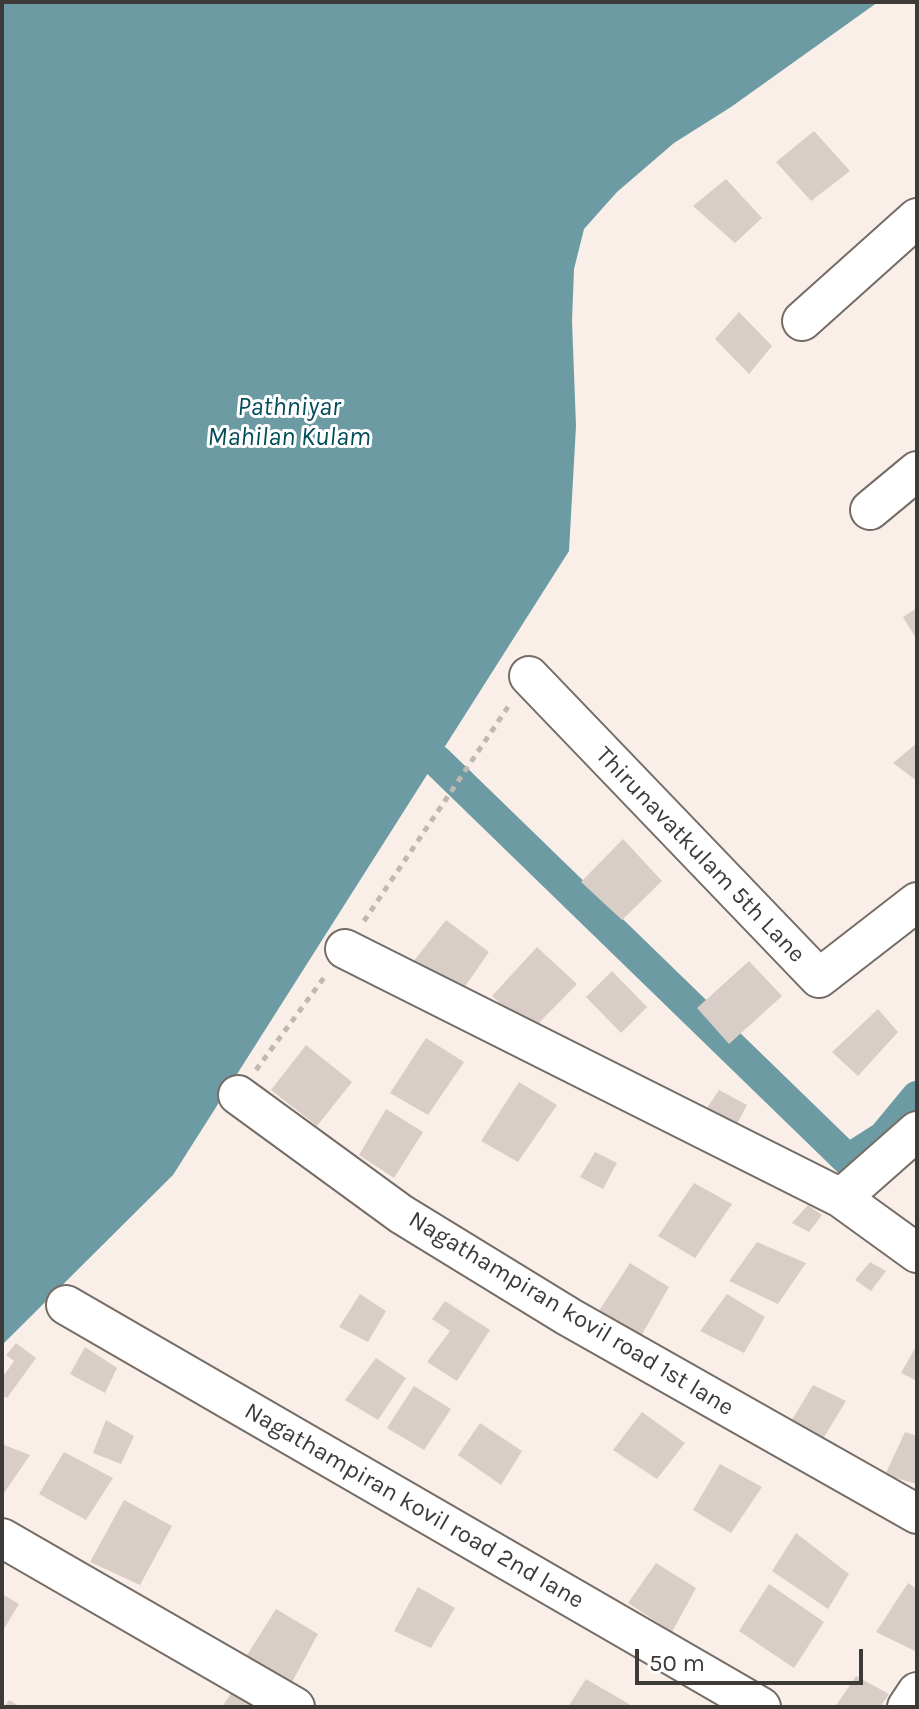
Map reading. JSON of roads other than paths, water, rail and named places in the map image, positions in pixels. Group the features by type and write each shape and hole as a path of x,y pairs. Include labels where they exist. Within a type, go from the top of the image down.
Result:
{"street":[{"path":"802,321 917,218"},
{"path":"870,510 917,471"},
{"name":"Thirunavatkulam 5th Lane","path":"529,676 819,978 917,902"},
{"path":"345,949 841,1198 917,1253"},
{"name":"Nagathampiran kovil road 1st lane","path":"238,1095 401,1214 569,1317 917,1514"},
{"path":"841,1198 917,1131"},
{"name":"Nagathampiran kovil road 2nd lane","path":"66,1305 761,1707"},
{"path":"2,1538 295,1707"},
{"path":"907,1707 917,1692"}],"water":[{"name":"Pathniyar Mahilan Kulam","path":"2,2 878,2 731,107 674,143 617,192 584,229 574,269 572,321 576,426 569,551 173,1175 2,1345"}],"waterway":[{"path":"437,761 848,1160 884,1137 917,1097"}]}
